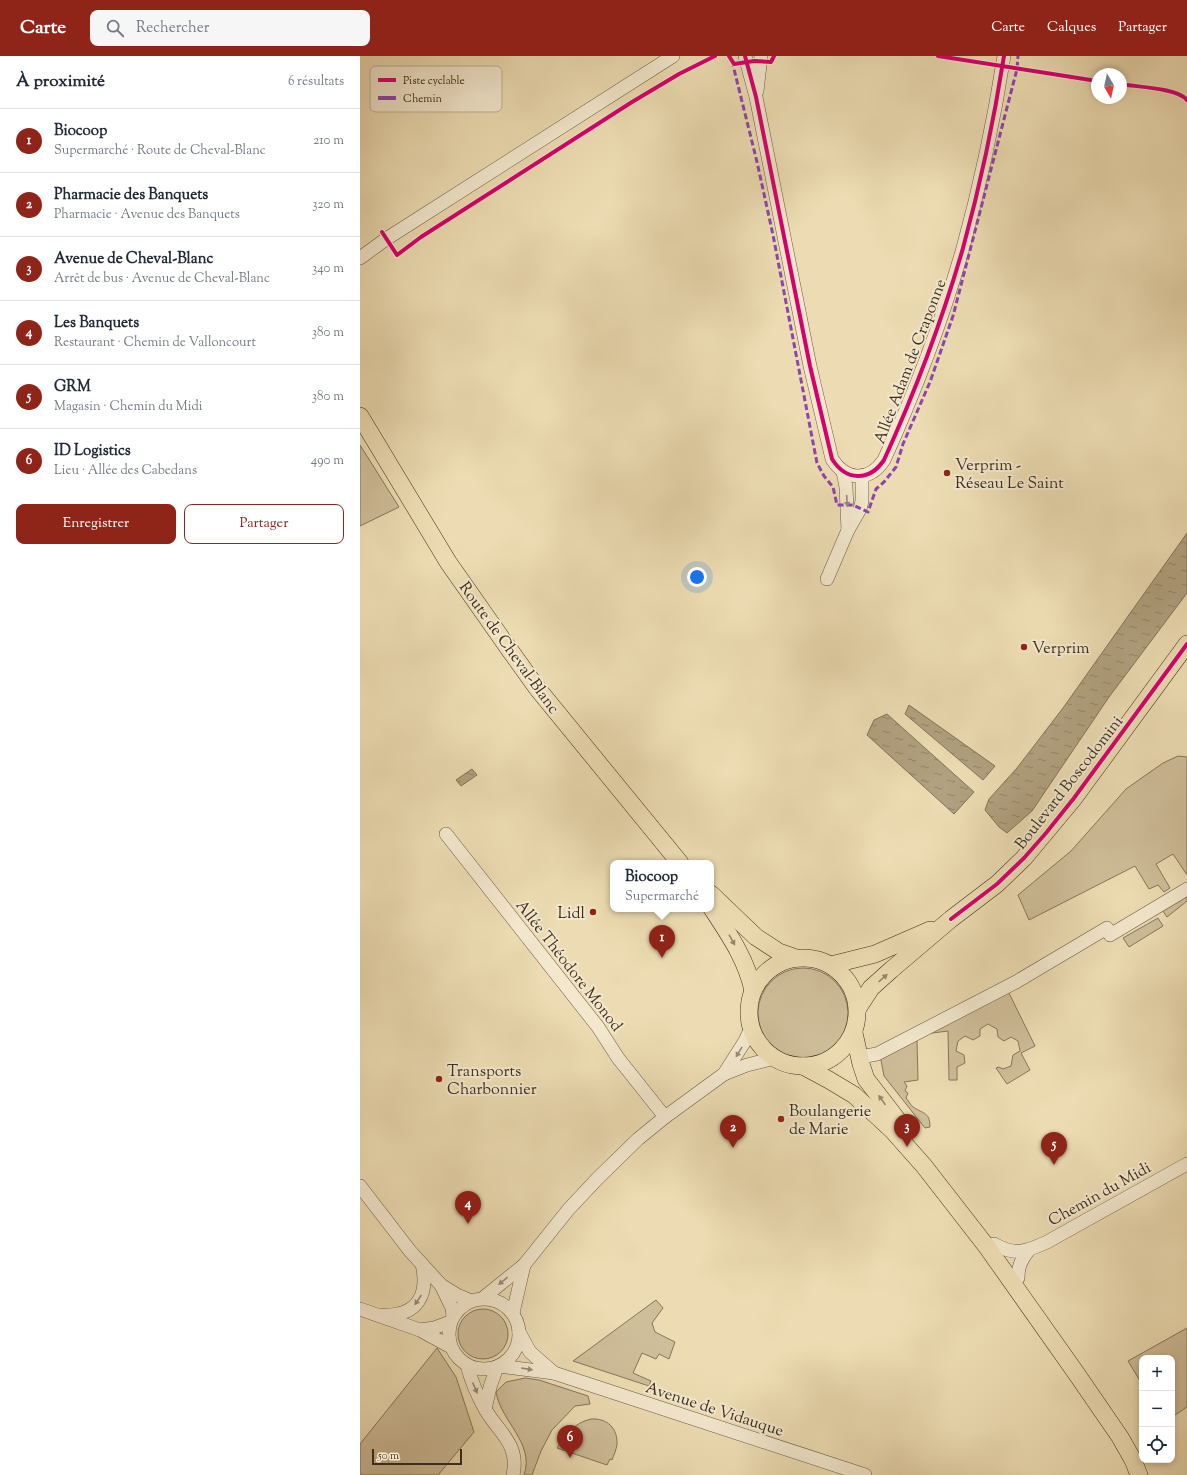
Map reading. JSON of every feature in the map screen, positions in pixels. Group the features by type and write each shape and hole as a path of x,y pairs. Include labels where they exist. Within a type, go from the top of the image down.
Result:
{"main road":[{"name":"Route de Cheval-Blanc","path":"360,416 448,562 509,649 538,688 678,860"},
{"name":"Boulevard Boscodomini","path":"858,1008 876,984 951,920 997,884 1024,858 1079,792 1187,644"},
{"path":"714,897 756,937 779,952 796,958"},
{"path":"714,911 725,927 750,976 753,991"},
{"name":"Boulevard Boscodomini","path":"831,965 876,954 951,920"},
{"path":"796,958 820,960 831,965 840,971 850,983 856,997 858,1021 854,1034 838,1054 828,1061 816,1065 793,1066 775,1058 764,1050 756,1040 751,1028 749,1015 750,1003 753,991 760,979 770,969 782,962 796,958"},
{"path":"854,1034 866,1078 948,1187 994,1244 1126,1435 1151,1475"},
{"path":"803,1066 854,1095 893,1131 924,1166 1005,1271 1076,1373 1120,1437 1133,1460 1139,1475"}],"street":[{"path":"745,56 756,97 819,409 832,459 837,467 843,472 851,475 862,476 862,501 860,509 848,530 827,579"},
{"path":"756,97 761,56"},
{"name":"Allée Adam de Craponne","path":"862,476 879,467 884,460 908,407 933,341 963,248 987,144 1004,56"},
{"path":"360,258 386,239 673,58"},
{"path":"843,472 846,487 848,530"},
{"name":"Allée Théodore Monod","path":"446,834 598,1027 618,1058 665,1117"},
{"path":"860,1057 877,1054 1016,982 1107,928 1110,935 1187,889"},
{"path":"724,1074 741,1048 751,1028"},
{"path":"360,1186 410,1251 441,1285 457,1295 477,1300 500,1302 513,1313 519,1332 517,1346 510,1357 498,1366 482,1369 467,1365 457,1358 448,1339 448,1330 452,1319 461,1307 477,1300 524,1265 568,1210 597,1179 638,1139 665,1117 724,1074 775,1058"},
{"name":"Chemin du Midi","path":"994,1244 1009,1251 1028,1251 1187,1164"},
{"path":"1018,1278 1020,1261 1028,1251"},
{"path":"378,1315 394,1315 401,1313 411,1309 418,1302 424,1290 425,1277 422,1264"},
{"path":"513,1313 524,1265"},
{"path":"441,1285 452,1308 452,1319"},
{"path":"360,1309 420,1330 451,1347"},
{"path":"420,1330 434,1328 452,1319"},
{"name":"Avenue de Vidauque","path":"519,1332 530,1352 554,1373"},
{"path":"467,1365 472,1384 485,1410 509,1441 514,1454 514,1475"},
{"path":"485,1410 490,1387 498,1366"},
{"name":"Avenue de Vidauque","path":"498,1366 554,1373 866,1475"}],"shaded area":[{"path":"360,445 399,507 360,526"},
{"path":"1178,756 1187,757 1187,875 1173,854 1156,864 1170,888 1164,892 1158,885 1149,889 1135,866 1029,920 1018,895 1071,851 1126,789 1163,763"},
{"path":"1187,891 1187,901 1167,917 1160,907"},
{"path":"1158,918 1163,926 1129,947 1123,938"},
{"path":"803,968 820,971 835,981 845,996 848,1013 845,1030 835,1045 820,1055 803,1058 786,1055 771,1045 761,1030 758,1013 761,996 771,981 786,971"},
{"path":"1007,989 1035,1046 1021,1053 1030,1070 1007,1084 996,1068 999,1067 1003,1069 1011,1066 1013,1055 1020,1051 1018,1041 1011,1037 1004,1041 998,1037 997,1029 988,1024 980,1029 980,1036 973,1040 965,1036 958,1041 956,1051 964,1055 965,1063 957,1067 957,1080 949,1080 948,1031 925,1034"},
{"path":"916,1038 918,1080 904,1082 907,1086 905,1091 908,1093 906,1098 912,1106 927,1115 929,1118 930,1127 925,1128 884,1076 880,1055"},
{"path":"656,1300 663,1308 652,1323 655,1332 675,1342 669,1359 659,1354 656,1359 642,1353 633,1373 651,1381 649,1386 573,1361"},
{"path":"488,1309 493,1310 501,1316 507,1324 507,1344 501,1352 493,1358 478,1359 473,1358 465,1352 459,1344 458,1329 459,1324 465,1316 473,1310"},
{"path":"1187,1328 1187,1407 1175,1415 1175,1355 1139,1355 1139,1379 1128,1361"},
{"path":"437,1348 456,1377 474,1432 438,1475 360,1475 360,1444"},
{"path":"525,1378 539,1380 588,1396 590,1404 575,1406 552,1430 541,1451 532,1475 524,1475 526,1463 525,1453 516,1433 499,1403 496,1392 506,1382"},
{"path":"591,1419 607,1422 616,1434 616,1449 612,1460 610,1459 607,1465 557,1448 575,1426"}],"water":[{"path":"1187,533 1187,593 1109,697 1032,811 1007,833 999,827 985,810 989,799 1017,768 1063,708"},
{"path":"909,705 995,766 983,780 905,714"},
{"path":"887,714 974,792 954,814 867,735 874,720"},
{"path":"472,769 477,775 461,786 456,780"}],"marked path":[{"path":"732,61 773,235 817,463 824,476 833,487 837,505 853,505 868,512 876,489 884,482 896,467 903,444 930,382 953,316 1017,69 1018,56"}],"cycle path":[{"path":"382,232 397,255 421,237 632,102 679,74 715,56"},
{"path":"729,56 734,64 754,61 771,62 774,56"},
{"path":"745,56 756,97 810,366 832,459 844,472 858,476 872,472 884,460 917,382 937,329 963,248 981,177 1004,56"},
{"path":"938,56 1091,80"},
{"path":"1127,85 1166,90 1182,96 1187,100"},
{"path":"951,919 997,884 1024,858 1046,833 1074,798 1187,644"}],"place":[{"name":"Verprim - Réseau Le Saint","path":"947,473"},
{"name":"Verprim","path":"1024,647"},
{"name":"Lidl","path":"593,912"},
{"name":"Biocoop","path":"662,958"},
{"name":"Transports Charbonnier","path":"439,1079"},
{"name":"Boulangerie de Marie","path":"781,1119"},
{"name":"Avenue de Cheval-Blanc","path":"907,1147"},
{"name":"Pharmacie des Banquets","path":"733,1148"},
{"name":"GRM","path":"1054,1165"},
{"name":"Les Banquets","path":"468,1224"},
{"name":"ID Logistics","path":"570,1458"}]}
